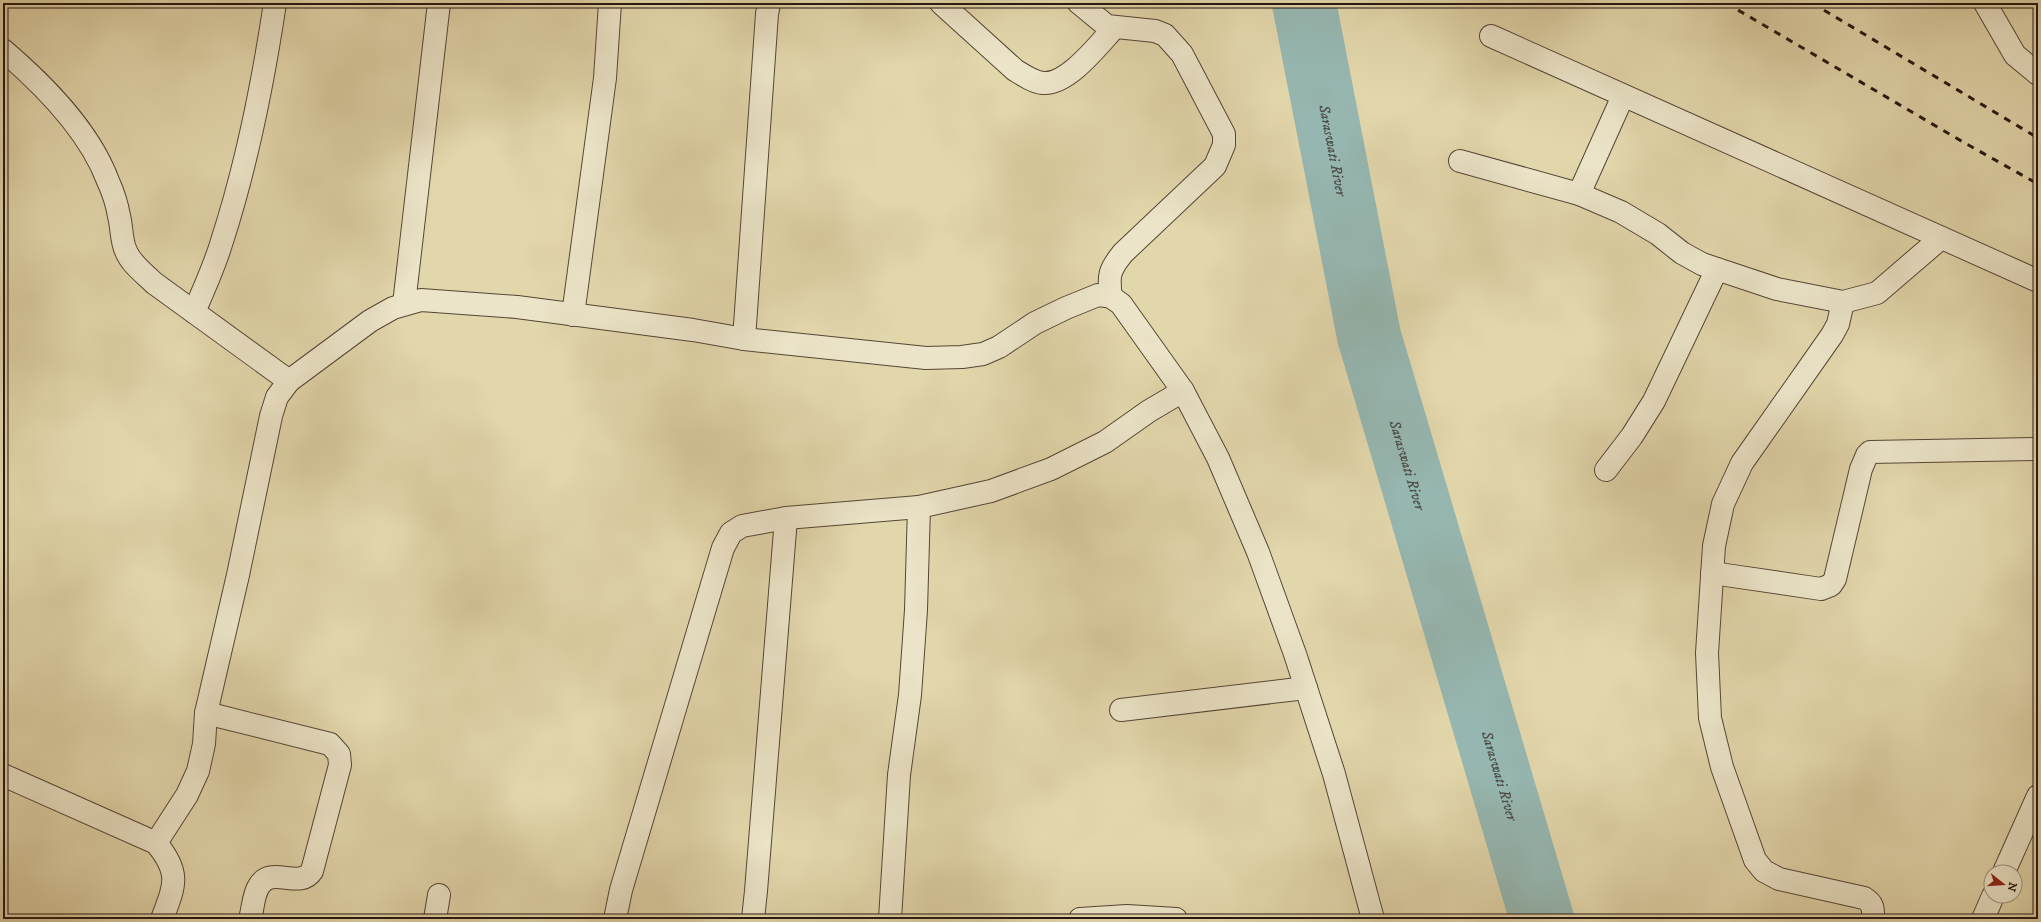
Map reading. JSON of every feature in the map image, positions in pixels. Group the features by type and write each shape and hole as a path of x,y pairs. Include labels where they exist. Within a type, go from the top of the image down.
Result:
{"street":[{"path":"194,312 222,242 241,175 264,69 275,3"},
{"path":"404,304 439,3"},
{"path":"573,315 604,78 610,3"},
{"path":"744,339 767,14 770,3"},
{"path":"941,3 1015,70 1028,78 1043,83 1058,81 1069,73 1115,27"},
{"path":"1079,3 1107,26 1154,31 1165,34 1182,54 1224,134 1224,146 1215,166 1116,262 1108,279 1111,297"},
{"path":"1984,3 2015,56 2038,74"},
{"path":"1491,36 1622,96 2038,281"},
{"path":"3,50 56,100 93,148 108,180 119,214 126,252 137,266 154,283 289,381"},
{"path":"1579,194 1622,96"},
{"path":"1460,161 1579,194 1621,212 1658,234 1682,253 1702,264 1777,289 1843,302 1876,292 1941,238"},
{"path":"1606,470 1632,436 1654,401 1717,269"},
{"path":"156,843 187,795 198,771 204,744 206,713 238,575 271,416 277,397 289,381 370,321 404,304 421,300 517,307 694,330 744,339 926,358 962,357 983,354 999,347 1035,323 1098,295 1111,297 1121,304 1183,391 1218,458 1258,552 1306,688 1334,774 1374,919"},
{"path":"1843,302 1838,324 1832,336 1739,470 1723,504 1714,546 1707,653 1710,718 1722,767 1755,860 1764,871 1779,879 1864,898 1871,902 1873,907 1873,919"},
{"path":"615,919 621,890 723,548 731,533 742,526 786,518 919,507 992,491 1051,469 1105,442 1149,411 1183,391"},
{"path":"1712,573 1821,589 1831,585 1835,579 1861,469 1867,455 1870,452 2038,449"},
{"path":"890,919 899,775 910,695 916,617 919,507"},
{"path":"753,919 786,518"},
{"path":"1121,710 1306,688"},
{"path":"206,713 330,744 339,754 340,765 315,866 310,875 300,879 272,876 263,881 259,885 256,893 250,919"},
{"path":"3,775 156,843 170,859 174,876 170,899 162,919"},
{"path":"2008,864 2038,796"},
{"path":"435,919 439,895"},
{"path":"1983,919 1990,904"},
{"path":"1080,919 1127,916 1176,919"}],"waterway":[{"name":"Saraswati River","path":"1304,3 1369,336 1542,919"}],"railway":[{"path":"1726,3 1963,142 2038,184"},
{"path":"1812,3 2038,138"}]}
